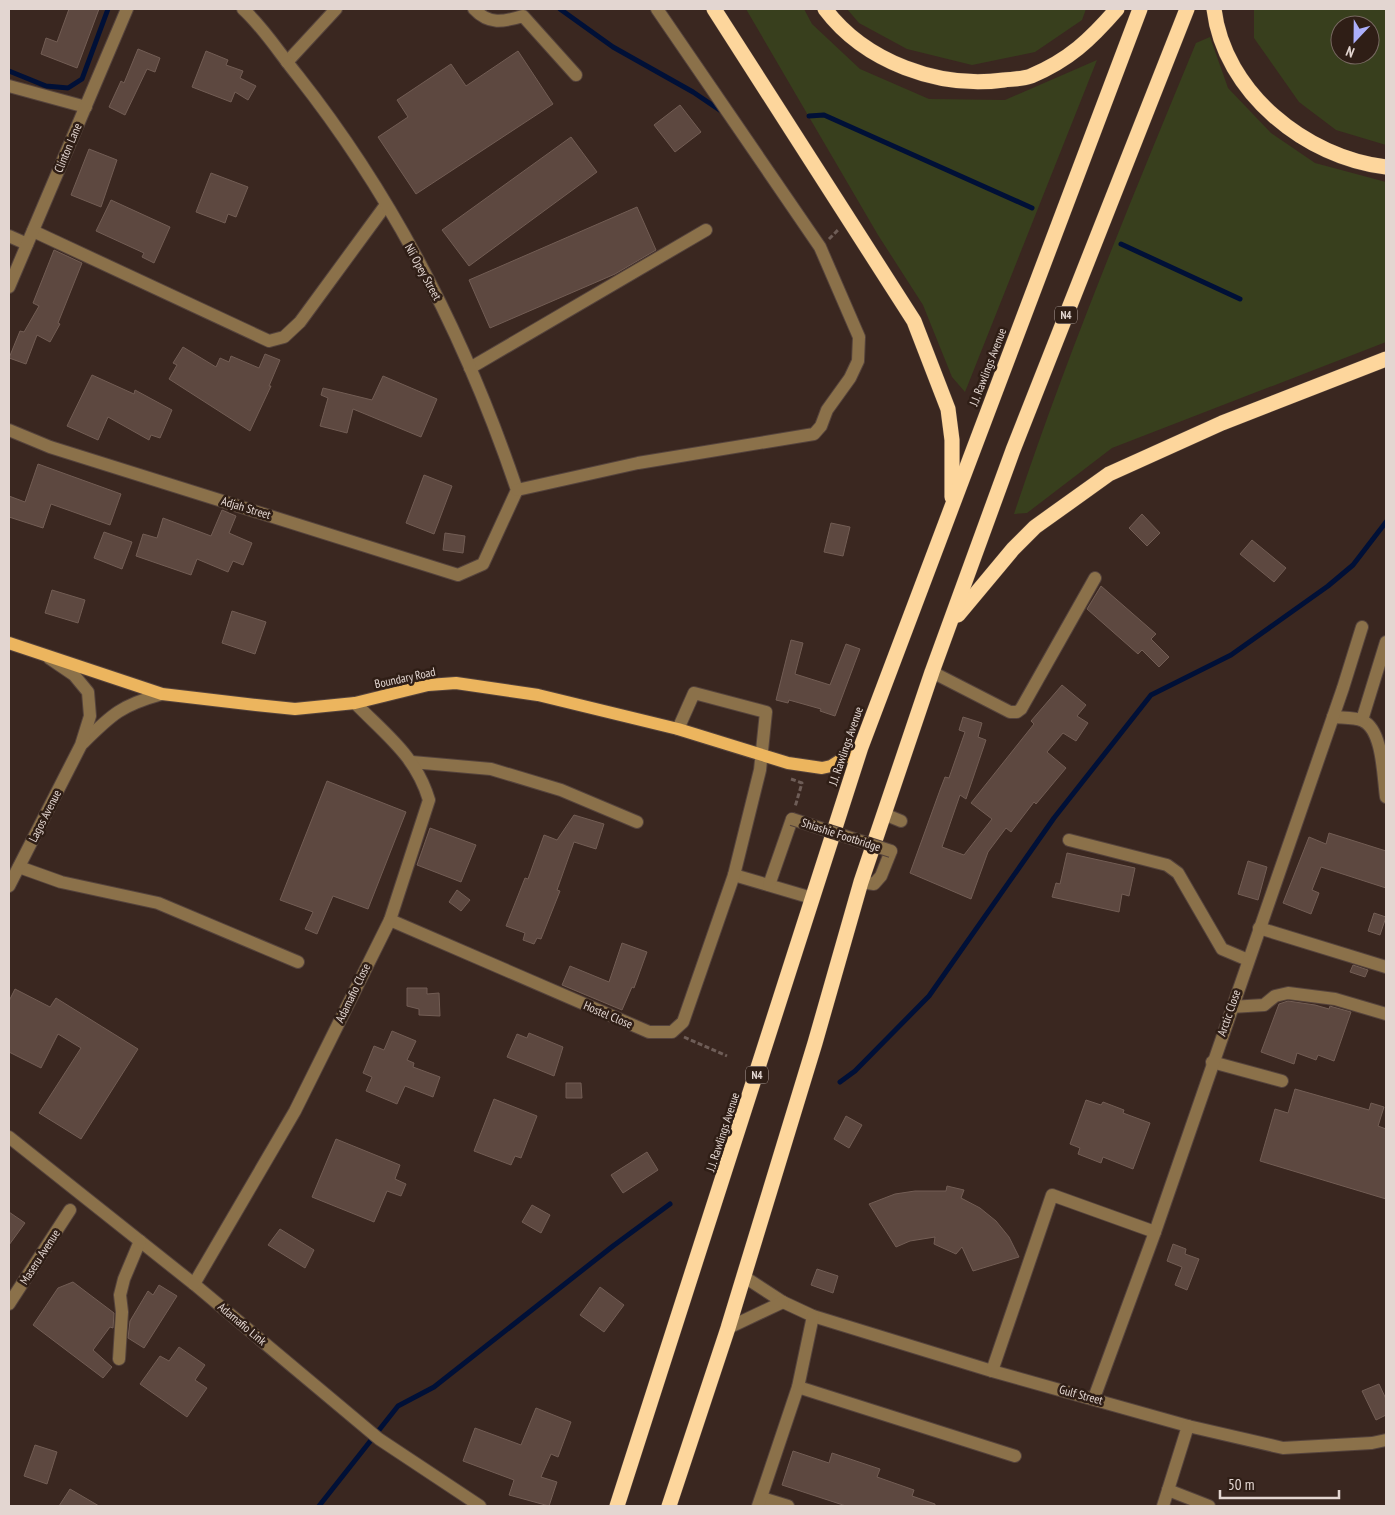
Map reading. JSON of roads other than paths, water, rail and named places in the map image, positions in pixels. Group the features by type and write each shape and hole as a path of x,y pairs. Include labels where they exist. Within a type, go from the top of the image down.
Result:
{"highway":[{"path":"714,9 914,321 948,409 952,440 952,506"},
{"path":"825,9 846,33 885,59 917,73 957,80 993,82 1029,76 1065,58 1085,45 1117,9"},
{"name":"J.J. Rawlings Avenue","path":"617,1506 860,747 1140,9"},
{"name":"N4","path":"669,1506 728,1328 862,882 932,672 1013,450 1186,9"},
{"path":"1214,9 1216,24 1231,66 1271,115 1322,148 1366,164 1386,167"},
{"path":"951,624 1013,549 1036,527 1109,474 1222,423 1386,358"}],"main road":[{"name":"Boundary Road","path":"9,643 48,658 162,694 295,709 355,703 428,686 456,683 538,695 678,729 762,756 822,768 842,760 860,747"}],"street":[{"name":"Clinton Lane","path":"9,287 127,9"},
{"name":"Nii Opey Street","path":"243,9 329,116 438,295 495,424 517,490"},
{"path":"287,62 336,9"},
{"path":"474,9 482,17 500,23 523,16 576,75"},
{"path":"517,490 638,463 814,434 821,426 827,410 850,378 858,361 859,337 820,247 657,9"},
{"path":"9,86 86,107"},
{"path":"33,231 269,341 284,337 300,322 385,206"},
{"path":"470,368 706,230"},
{"path":"9,236 28,244"},
{"name":"Adjah Street","path":"9,430 67,452 458,575 483,564 517,490"},
{"path":"932,672 1010,712 1017,712 1022,709 1095,578"},
{"name":"Arctic Close","path":"1094,1398 1155,1232 1362,627"},
{"path":"1362,720 1386,642"},
{"name":"Lagos Avenue","path":"9,886 81,745 90,716 88,692 74,675 48,658"},
{"path":"678,729 694,693 766,712 762,756 734,875 812,898"},
{"name":"Lagos Avenue","path":"81,745 112,714 137,701 162,694"},
{"name":"Adamafio Close","path":"194,1284 295,1111 390,920 429,800 423,781 412,762 355,703"},
{"path":"1332,717 1362,720 1372,726 1378,738 1386,797"},
{"path":"412,762 491,769 561,790 637,822"},
{"path":"884,814 901,821"},
{"name":"Shiashie Footbridge","path":"770,885 792,819 890,851 880,876 874,884 862,882"},
{"path":"1069,840 1166,865 1178,873 1222,949 1248,960"},
{"path":"19,867 61,882 158,903 298,962"},
{"name":"Hostel Close","path":"390,920 649,1032 672,1032 683,1022 734,875"},
{"path":"1259,928 1386,967"},
{"path":"1231,1007 1264,1005 1276,996 1288,993 1335,999 1386,1014"},
{"path":"1212,1062 1282,1081"},
{"name":"Adamafio Link","path":"9,1137 194,1284 379,1439 466,1503 480,1506"},
{"path":"992,1371 1052,1195 1155,1232"},
{"name":"Maseru Avenue","path":"9,1304 70,1210"},
{"path":"119,1359 122,1312 120,1295 124,1279 140,1241"},
{"name":"Gulf Street","path":"743,1276 783,1302 813,1316 992,1371 1094,1398 1188,1426 1283,1448 1372,1443 1386,1440"},
{"path":"728,1328 783,1302"},
{"path":"788,1506 760,1502 798,1388 813,1316"},
{"path":"798,1388 1015,1456"},
{"path":"1162,1506 1188,1426"},
{"path":"1168,1490 1209,1506"}],"waterway":[{"path":"9,71 46,86 68,88 82,79 108,9"},
{"path":"560,9 613,47 693,92 724,113"},
{"path":"809,116 824,115 1032,208"},
{"path":"1121,244 1240,299"},
{"path":"840,1082 855,1071 929,996 1054,818 1151,695 1231,655 1328,586 1353,565 1386,522"},
{"path":"319,1506 398,1406 434,1387 613,1246 670,1204"}]}
